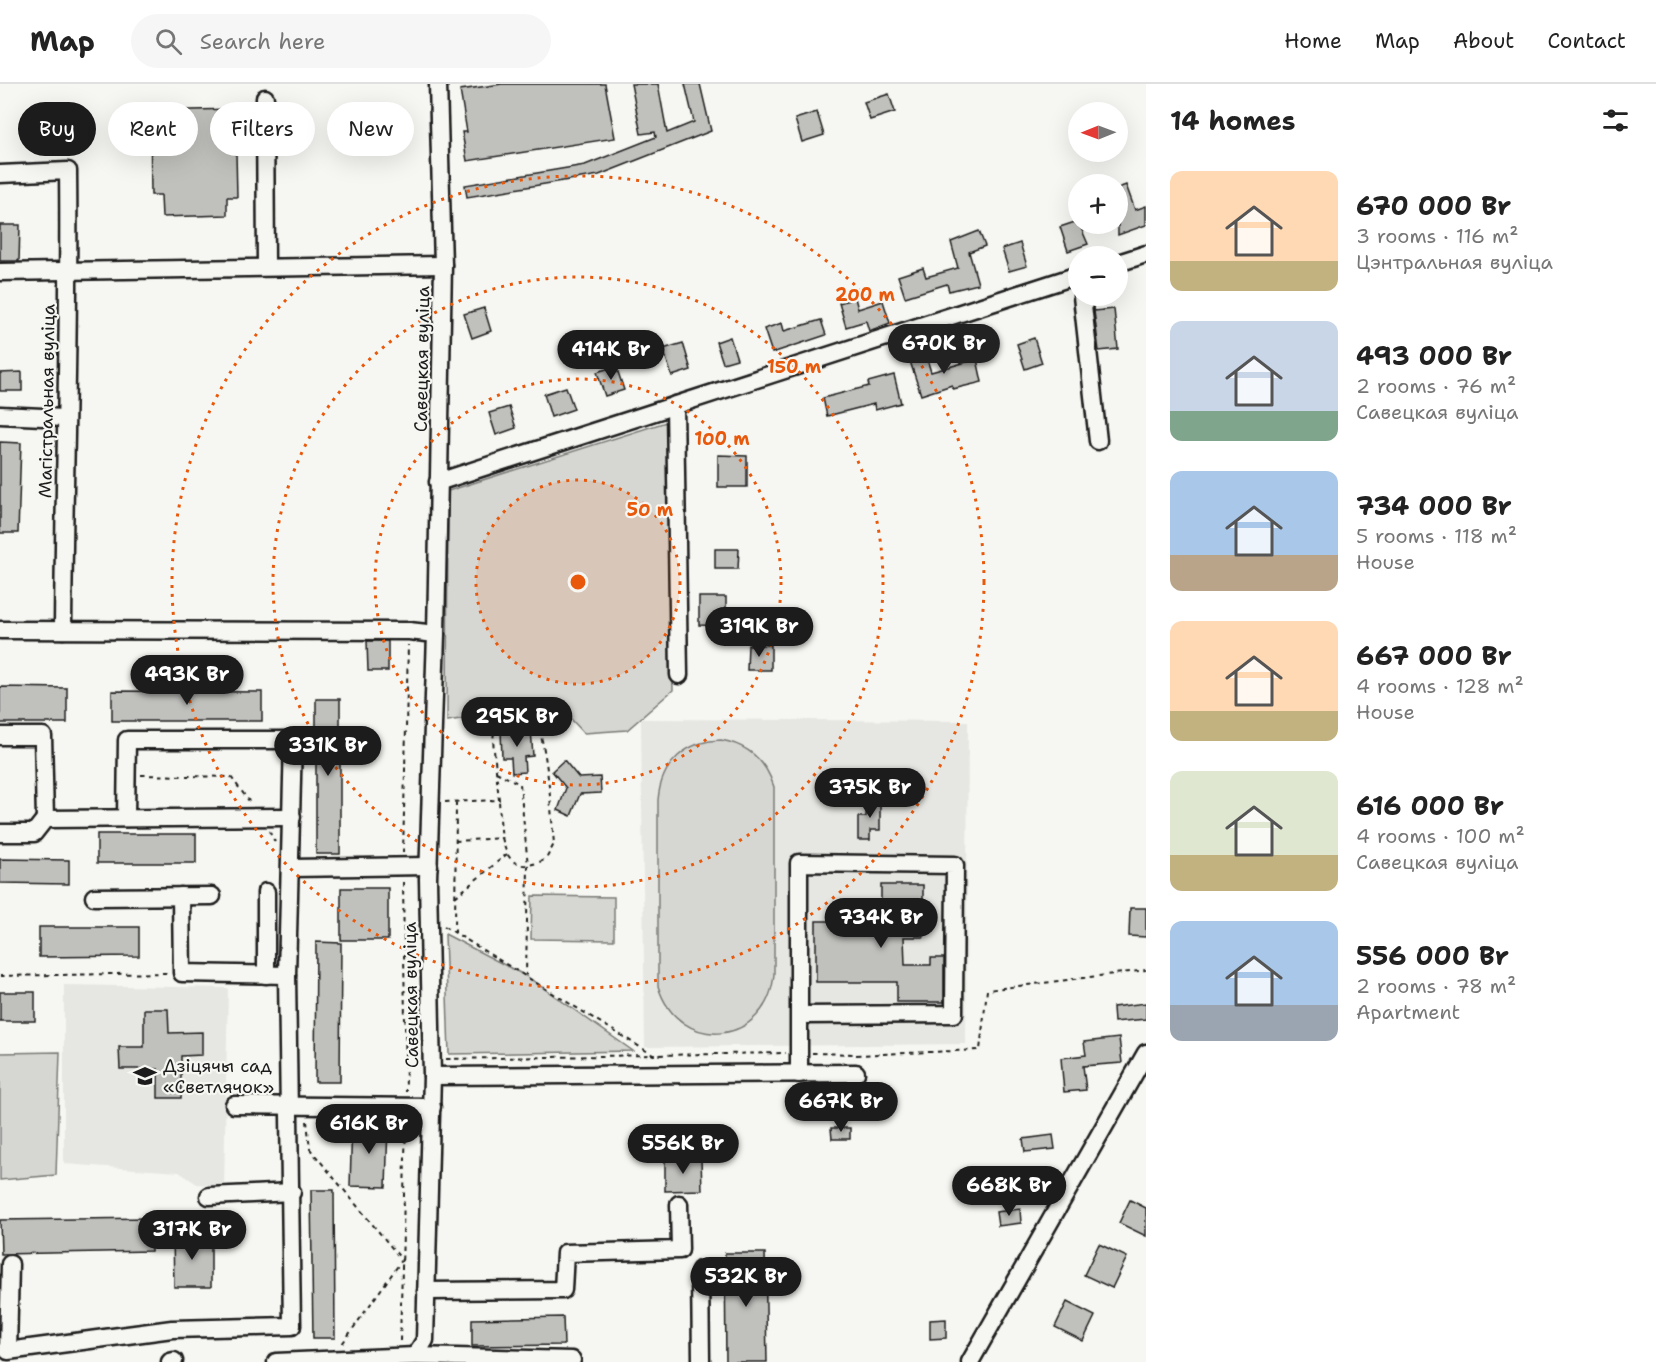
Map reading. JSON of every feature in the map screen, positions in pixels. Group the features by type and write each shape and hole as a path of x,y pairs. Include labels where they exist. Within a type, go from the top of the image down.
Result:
{"street":[{"name":"Савецкая вуліца","path":"408,1356 425,1340 432,1107 429,866 443,265 438,84"},
{"path":"265,98 266,267"},
{"name":"Магістральная вуліца","path":"0,174 68,171 69,270 64,418 63,630"},
{"path":"1128,260 1146,254"},
{"path":"0,272 443,265"},
{"path":"438,482 1068,278"},
{"path":"1083,306 1098,441"},
{"path":"675,405 679,675"},
{"path":"0,416 64,418"},
{"path":"0,630 436,634"},
{"path":"0,736 43,736 45,819 34,833 0,832"},
{"path":"10,1264 8,1351 172,1329 292,1326 292,1192 297,1106 287,975 293,740 127,741 126,818"},
{"path":"45,819 292,817"},
{"path":"799,1015 954,1014 955,865 799,863 799,1015 799,1053 799,1074"},
{"path":"291,868 429,866"},
{"path":"266,892 266,975"},
{"path":"181,896 183,973 287,975"},
{"path":"94,897 212,896"},
{"path":"970,1362 1146,1053"},
{"path":"432,1068 856,1073"},
{"path":"234,1105 432,1107"},
{"path":"209,1196 292,1192"},
{"path":"426,1291 563,1290 565,1253 680,1250 679,1204"},
{"path":"700,1270 701,1362"},
{"path":"276,1362 408,1356 572,1360"},
{"path":"170,1362 174,1361"}],"path":[{"path":"408,1356 402,1260 406,1107 402,866 409,632"},
{"path":"517,715 526,716 535,721 543,740 554,844 546,859 528,866 520,865 507,854 502,838 499,800 495,732 508,718 517,715"},
{"path":"496,772 520,784 528,866 526,976"},
{"path":"126,775 231,777 261,817 279,848"},
{"path":"431,803 499,800"},
{"path":"455,933 456,802"},
{"path":"456,841 502,838"},
{"path":"455,897 507,854"},
{"path":"429,916 653,1055"},
{"path":"432,1068 653,1055 856,1054 980,1050 987,990 1146,970"},
{"path":"0,976 183,973"},
{"path":"856,1054 856,1073"},
{"path":"297,1106 310,1149 402,1260"},
{"path":"332,1359 402,1260"}],"shaded area":[{"path":"666,422 673,690 627,730 584,733 557,704 447,721 448,491"},
{"path":"641,719 968,721 966,1044 645,1047"},
{"path":"721,740 740,746 755,756 766,769 774,787 774,974 768,998 756,1016 740,1028 722,1033 702,1032 684,1023 669,1008 658,986 658,800 660,787 664,775 678,756 697,745"},
{"path":"532,896 614,897 614,940 531,939"},
{"path":"445,934 526,976 633,1051 449,1054"},
{"name":"Дзіцячы сад «Светлячок»","path":"64,985 228,988 224,1186 197,1184 179,1172 64,1164"},
{"path":"60,1052 56,1175 0,1180 0,1053"}],"building":[{"path":"502,84 605,84 615,138 467,161 462,132 467,132 460,90"},
{"path":"631,84 658,84 667,133 694,122 685,84 700,84 711,131 599,175 467,197 465,185 585,165 656,137 655,132 641,134"},
{"path":"889,94 895,112 870,120 864,102"},
{"path":"198,110 210,110 210,156 236,156 237,197 227,197 227,215 162,217 161,195 151,195 151,156 198,156"},
{"path":"817,112 824,135 802,142 795,119"},
{"path":"1128,191 1135,210 1146,206 1146,225 1128,231"},
{"path":"1068,224 1068,234 1084,234 1088,244 1068,246 1068,251 1060,227"},
{"path":"0,225 20,225 19,261 0,261"},
{"path":"979,231 985,246 969,252 978,284 949,291 947,284 905,297 898,276 923,268 926,277 958,268 951,242"},
{"path":"1020,243 1027,266 1009,271 1002,249"},
{"path":"855,298 858,309 883,301 890,323 869,331 866,321 846,327 839,303"},
{"path":"484,308 491,331 472,338 464,314"},
{"path":"1114,309 1118,349 1099,351 1094,311"},
{"path":"821,320 826,335 772,353 764,329 782,323 784,331"},
{"path":"730,337 737,359 723,363 716,342"},
{"path":"1034,338 1042,363 1025,369 1017,344"},
{"path":"683,343 691,370 672,376 663,349"},
{"path":"925,353 931,372 977,359 982,382 953,389 952,385 921,395 909,358"},
{"path":"616,366 624,390 605,396 597,372"},
{"path":"22,372 22,391 0,391 0,373"},
{"path":"894,375 901,403 875,410 874,404 827,416 823,398 869,386 868,382"},
{"path":"566,387 574,409 551,417 544,394"},
{"path":"509,407 516,428 496,435 489,413"},
{"path":"0,442 21,443 18,533 0,533"},
{"path":"718,455 747,456 747,487 718,487"},
{"path":"715,549 739,549 738,569 715,569"},
{"path":"699,597 726,597 726,626 699,625"},
{"path":"367,641 388,641 388,671 368,671"},
{"path":"748,645 771,645 771,670 747,670"},
{"path":"0,687 67,688 67,723 0,723"},
{"path":"112,691 262,692 262,721 112,721"},
{"path":"316,699 340,699 340,854 316,854"},
{"path":"531,729 533,756 524,757 525,772 512,773 511,758 502,758 501,730"},
{"path":"564,760 579,778 600,777 601,793 580,794 571,816 558,810 566,788 552,771"},
{"path":"867,796 880,796 880,830 870,830 870,840 858,840 858,817 866,817"},
{"path":"97,834 196,834 196,863 97,863"},
{"path":"0,859 69,860 69,884 0,883"},
{"path":"881,885 923,885 923,937 904,937 905,965 931,965 931,958 944,958 944,1002 897,1002 897,982 816,982 816,921 881,921"},
{"path":"341,888 388,888 388,940 341,940"},
{"path":"1130,908 1146,908 1146,937 1129,936"},
{"path":"39,927 139,927 139,956 39,957"},
{"path":"316,942 341,943 340,1082 315,1082"},
{"path":"0,992 35,992 35,1021 0,1021"},
{"path":"1146,1003 1146,1019 1114,1022 1113,1007"},
{"path":"144,1009 168,1009 169,1033 202,1032 202,1055 181,1056 181,1098 158,1098 158,1069 120,1069 119,1047 144,1047"},
{"path":"1119,1038 1122,1063 1083,1066 1086,1090 1064,1092 1061,1058 1086,1055 1084,1042"},
{"path":"352,1123 388,1124 386,1187 350,1186"},
{"path":"831,1128 850,1128 850,1139 832,1139"},
{"path":"1053,1135 1055,1149 1025,1152 1023,1139"},
{"path":"701,1159 702,1190 665,1191 665,1160"},
{"path":"311,1190 334,1190 335,1338 313,1338"},
{"path":"1130,1200 1146,1208 1146,1236 1119,1223"},
{"path":"1020,1209 1021,1223 998,1226 996,1212"},
{"path":"151,1218 151,1251 1,1254 0,1220"},
{"path":"173,1235 211,1235 211,1287 174,1287"},
{"path":"1099,1244 1127,1257 1112,1288 1084,1275"},
{"path":"725,1253 765,1253 767,1362 726,1362"},
{"path":"1067,1302 1095,1316 1083,1341 1055,1327"},
{"path":"563,1317 564,1345 472,1346 472,1319"},
{"path":"946,1319 946,1338 930,1339 930,1320"}],"place":[{"name":"Дзіцячы сад «Светлячок»","path":"145,1076"}]}
